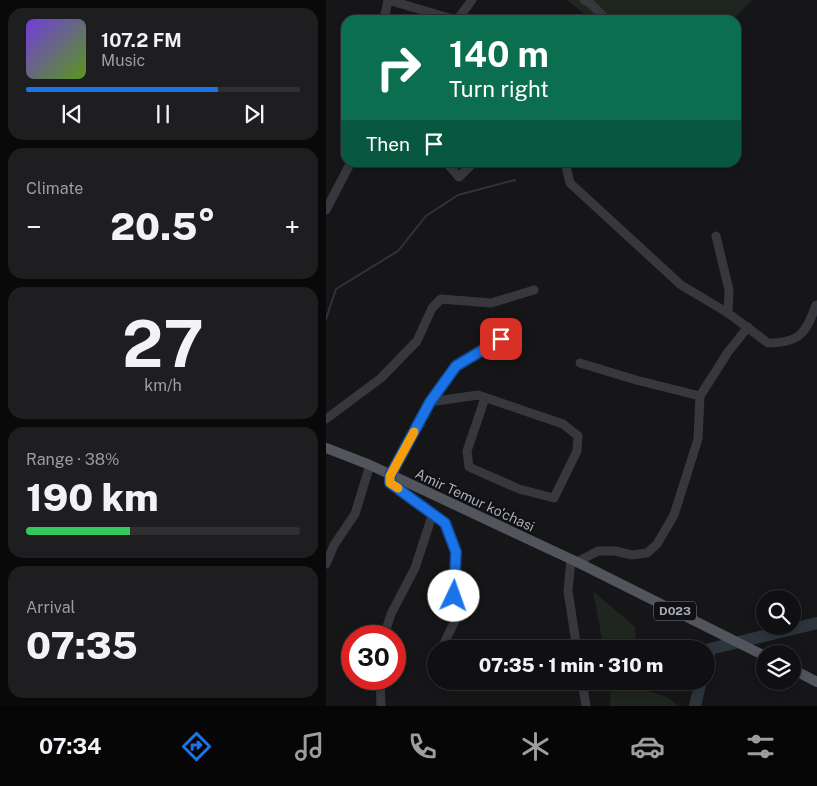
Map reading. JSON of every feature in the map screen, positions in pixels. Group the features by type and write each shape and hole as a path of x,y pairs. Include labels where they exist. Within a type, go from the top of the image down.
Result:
{"main road":[{"name":"Amir Temur ko'chasi","path":"326,448 370,466 578,562"},
{"name":"D023","path":"578,562 756,651"},
{"path":"801,674 817,682"}],"street":[{"path":"385,15 388,0 440,15"},
{"path":"461,15 472,0"},
{"path":"584,0 590,3 602,15"},
{"path":"326,210 348,167"},
{"path":"450,167 459,177 469,167"},
{"path":"566,167 570,183 681,284 728,312 768,343 789,341 802,335 816,305"},
{"path":"716,236 729,290 728,312"},
{"path":"326,418 381,378 417,341 432,308 441,300 491,303 534,290"},
{"path":"576,640 568,591 578,562 598,551 615,551 632,555 647,553 657,544 674,515 698,439 700,396 728,352 748,327"},
{"path":"446,640 457,617 454,596 456,552 445,523 390,483 390,476 430,402 456,366 501,339"},
{"path":"580,362 636,380 700,396"},
{"path":"430,402 478,395 563,424 578,436 577,452 554,498 519,489 469,467 467,451 485,398"},
{"path":"326,564 334,545 354,514 370,466"},
{"path":"388,625 391,614 415,568 433,513"},
{"path":"380,690 381,706"},
{"path":"583,690 586,706"}],"shaded area":[{"path":"567,0 752,0 737,15 586,15"},
{"path":"593,591 635,627 636,640 602,640"},
{"path":"611,690 646,690 669,698 678,706 610,706"}],"waterway":[{"path":"326,319 336,289 398,251 426,216 458,195 515,180"},
{"path":"715,648 817,623"},
{"path":"695,706 699,690"}],"slow traffic":[{"path":"398,488 390,483 390,476 414,432"}],"route":[{"path":"454,596 456,552 445,523 390,483 390,476 430,402 456,366 501,339"}]}
